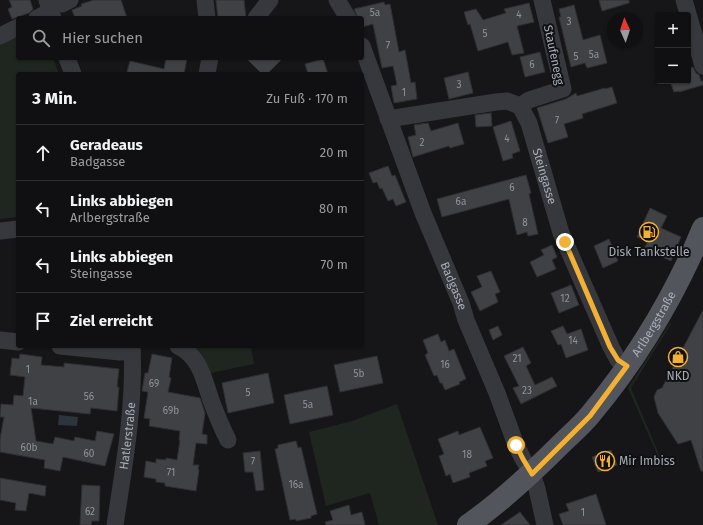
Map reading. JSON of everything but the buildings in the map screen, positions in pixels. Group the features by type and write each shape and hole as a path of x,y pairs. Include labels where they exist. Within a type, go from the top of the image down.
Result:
{"main road":[{"name":"Arlbergstraße","path":"468,525 489,511 532,474 590,416 648,336 670,298 703,228"}],"street":[{"path":"205,0 206,16"},
{"path":"258,16 270,0"},
{"path":"337,0 347,16"},
{"name":"Staufenegg","path":"520,106 529,100 563,89 542,0"},
{"path":"684,0 703,66"},
{"path":"0,36 16,28"},
{"name":"Badgasse","path":"364,52 423,213 461,303 466,320 497,393 516,445 532,474 545,525"},
{"path":"68,60 72,72"},
{"path":"207,72 210,60"},
{"path":"388,119 496,102 508,101 520,106"},
{"name":"Steingasse","path":"520,106 529,123 555,217 561,233 610,347 618,360 627,366"},
{"path":"0,231 16,229"},
{"path":"0,340 16,342"},
{"path":"80,348 120,352 132,349"},
{"path":"182,348 187,350 199,367 212,403 228,440"},
{"name":"Hatlerstraße","path":"115,525 130,408 132,349"}],"shaded area":[{"path":"16,37 16,60 54,60 58,72 16,72 16,217 0,219 0,43"},
{"path":"670,323 671,324 631,388 661,459 660,461 628,388"},
{"path":"188,348 251,348 254,364 206,374"},
{"path":"397,404 438,525 379,525 370,493 326,506 309,432 352,421"},
{"path":"59,415 78,417 77,426 58,425"}],"place":[{"name":"Disk Tankstelle","path":"649,232"},
{"name":"NKD","path":"678,357"},
{"name":"Mir Imbiss","path":"605,461"}],"route":[{"path":"516,445 532,474 590,416 627,366 618,360 610,347 565,242"}]}
